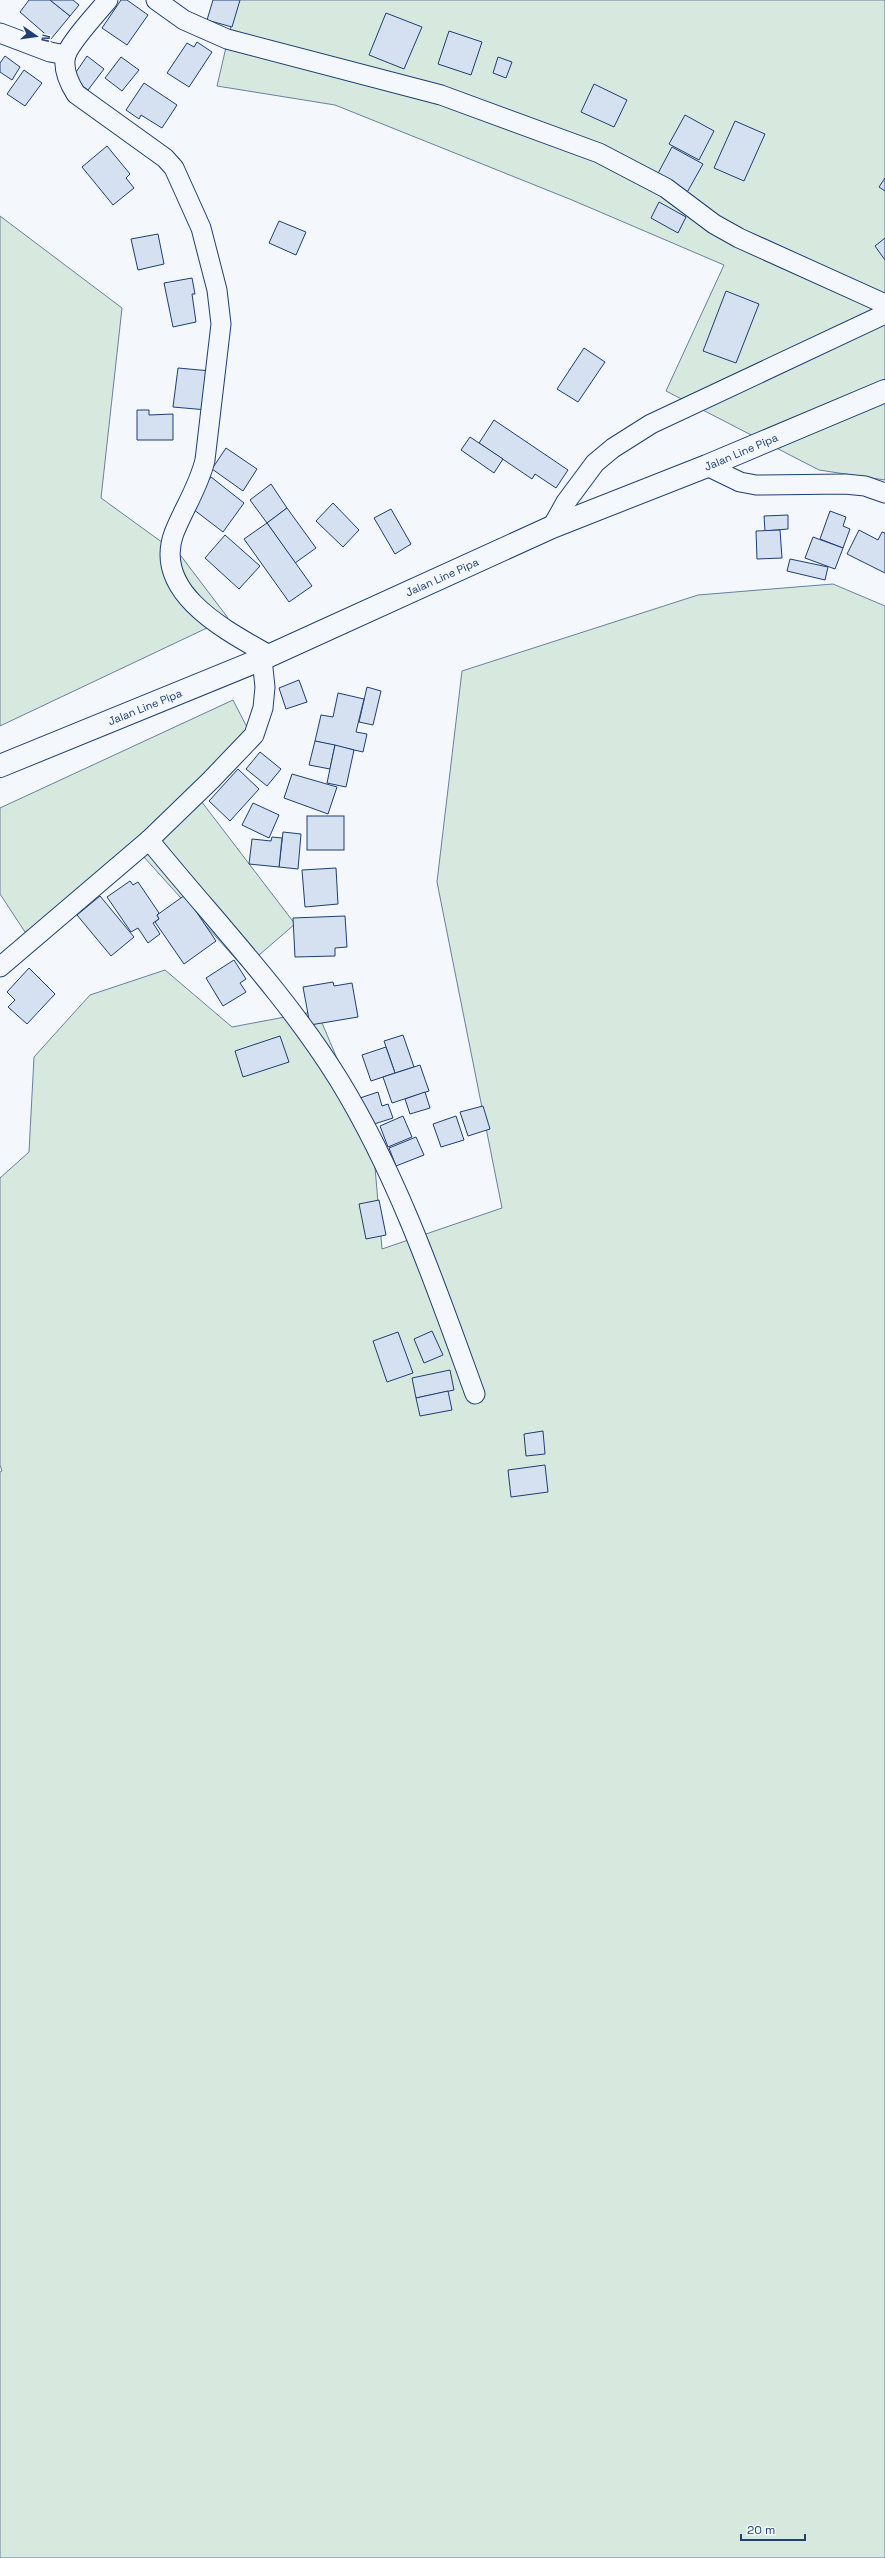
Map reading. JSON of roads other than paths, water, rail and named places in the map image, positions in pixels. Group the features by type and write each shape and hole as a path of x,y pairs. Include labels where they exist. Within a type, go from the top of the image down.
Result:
{"main road":[{"name":"Jalan Line Pipa","path":"0,766 266,657 552,527 707,466 885,391"}],"street":[{"path":"0,967 149,840 211,780 254,735 263,708 266,657 198,607 181,590 174,576 171,545 174,533 200,478 205,460 221,324 217,290 201,228 174,168 165,158 76,94 65,70 66,55 108,0"},
{"path":"156,0 184,20 227,39 441,95 599,153 666,188 714,224 739,238 885,304"},
{"path":"0,33 44,50 66,55"},
{"path":"552,527 595,463 613,448 651,424 885,314"},
{"path":"707,466 740,482 756,485 845,484 865,486 885,493"},
{"path":"149,840 260,971 301,1024 339,1080 376,1148 420,1242 475,1394"}]}
